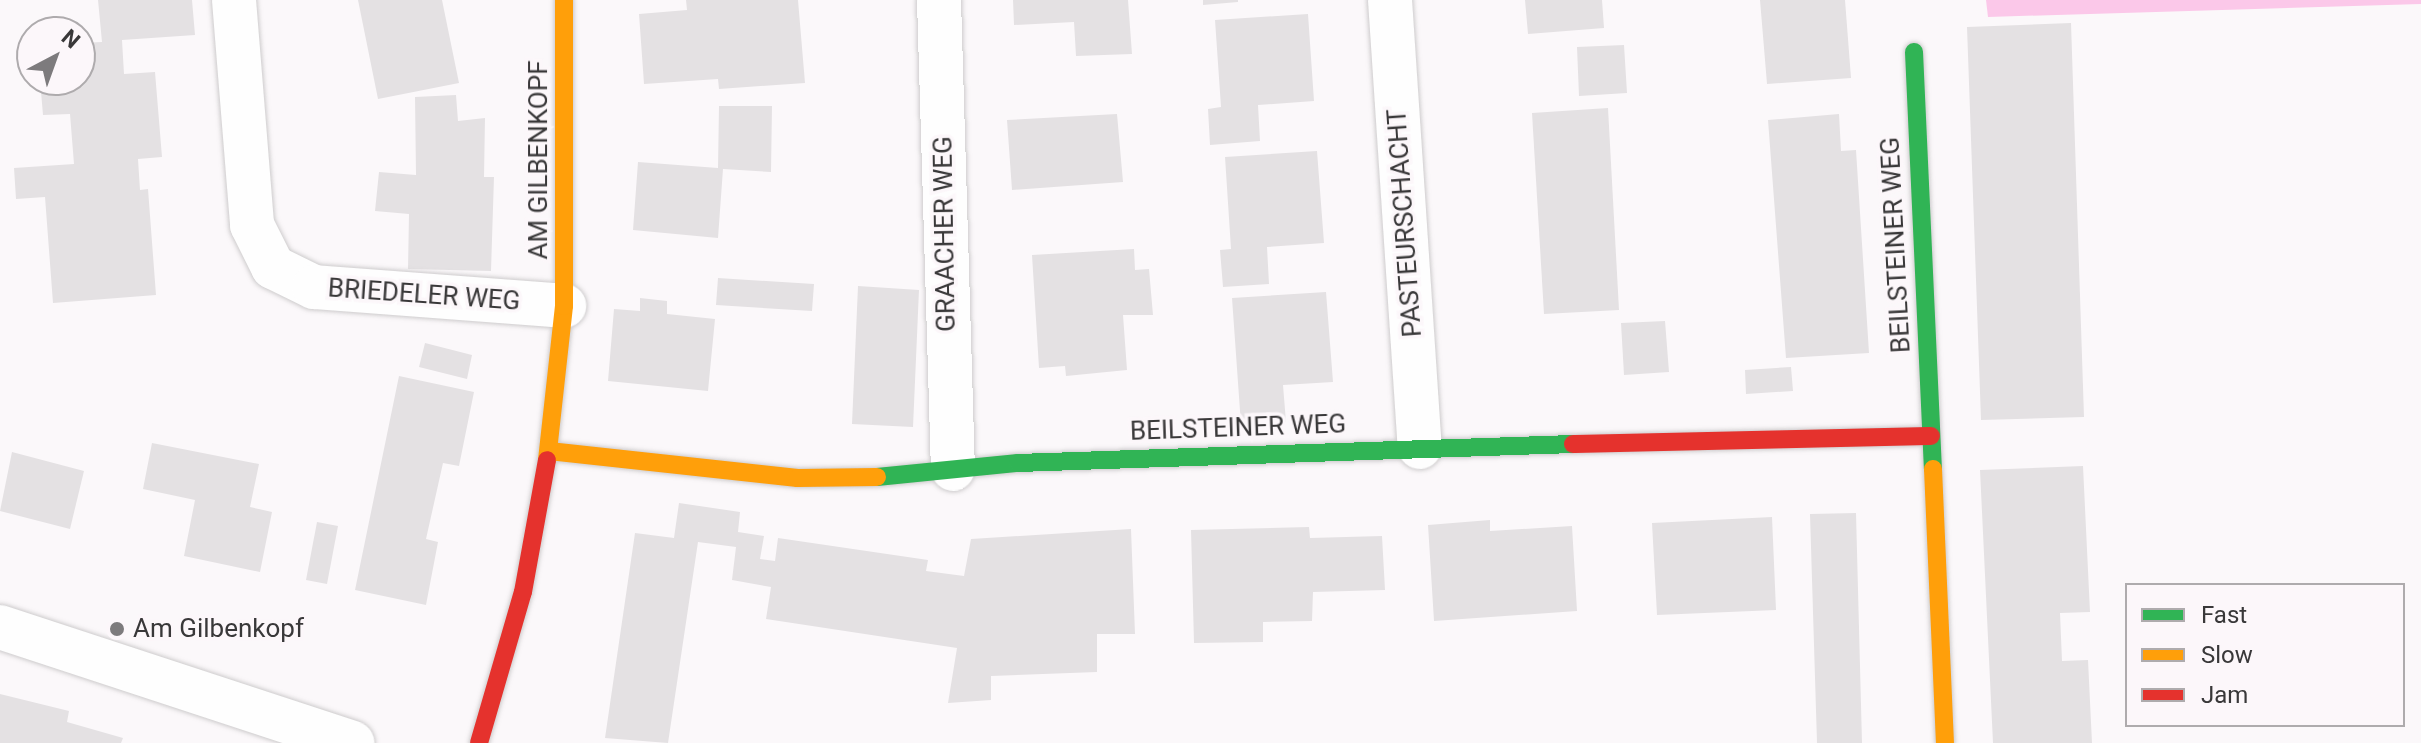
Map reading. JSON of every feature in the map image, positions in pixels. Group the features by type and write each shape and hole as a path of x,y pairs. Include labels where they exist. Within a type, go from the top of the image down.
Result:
{"street":[{"name":"BRIEDELER WEG","path":"234,0 252,225 273,267 314,287 564,306"},
{"name":"AM GILBENKOPF","path":"479,743 523,592 549,451 564,306 564,0"},
{"name":"GRAACHER WEG","path":"939,0 953,469"},
{"name":"PASTEURSCHACHT","path":"1390,0 1420,447"},
{"name":"BEILSTEINER WEG","path":"1914,52 1945,743"},
{"name":"BEILSTEINER WEG","path":"549,451 798,478 1420,447 1931,436"},
{"path":"0,627 352,743"}],"shaded area":[{"path":"1986,0 2421,0 2421,4 1988,17"}],"building":[{"path":"98,0 192,0 195,35 122,40 124,74 155,72 162,157 138,159 140,190 148,189 156,295 53,303 45,197 16,199 14,168 74,164 70,114 43,115 41,96 96,96 96,42 102,42"},
{"path":"358,0 442,0 459,83 378,99"},
{"path":"686,0 798,0 805,83 719,89 718,79 644,84 639,14 687,10"},
{"path":"1013,0 1128,0 1132,54 1076,56 1074,22 1014,25"},
{"path":"1203,0 1238,0 1238,2 1203,5"},
{"path":"1525,0 1602,0 1604,28 1528,34"},
{"path":"1760,0 1845,0 1851,78 1767,84"},
{"path":"1308,14 1314,101 1258,105 1260,141 1210,145 1208,109 1221,107 1215,20"},
{"path":"2071,23 2084,417 1981,420 1967,27"},
{"path":"1624,45 1627,93 1579,96 1577,47"},
{"path":"456,95 458,121 485,118 484,177 494,177 491,271 408,269 409,214 375,211 379,172 416,175 415,97"},
{"path":"719,106 772,106 771,172 723,169 718,238 633,230 638,162 718,168"},
{"path":"1608,108 1619,310 1544,314 1532,113"},
{"path":"1117,114 1123,182 1012,190 1007,120"},
{"path":"1839,114 1841,151 1856,150 1869,353 1786,358 1768,120"},
{"path":"1317,151 1324,243 1267,247 1269,284 1223,287 1220,250 1231,249 1225,157"},
{"path":"1134,249 1135,270 1149,269 1153,315 1123,315 1127,370 1066,376 1065,366 1039,368 1032,255"},
{"path":"718,278 814,284 812,311 716,305"},
{"path":"858,286 919,290 913,427 852,424"},
{"path":"1326,292 1333,382 1283,385 1286,422 1241,425 1232,298"},
{"path":"640,298 667,301 667,314 715,319 708,391 608,381 614,309 640,311"},
{"path":"1665,321 1669,372 1624,375 1621,323"},
{"path":"425,343 472,355 467,379 419,367"},
{"path":"1791,367 1793,391 1746,394 1745,370"},
{"path":"399,376 474,392 459,466 443,463 426,539 438,542 426,605 355,590"},
{"path":"152,443 259,464 250,507 272,512 260,572 184,556 195,500 143,489"},
{"path":"12,452 84,471 70,529 0,511"},
{"path":"2083,466 2090,612 2060,613 2062,661 2088,660 2092,743 1993,743 1980,470"},
{"path":"679,503 740,512 738,532 764,536 760,559 775,561 778,538 928,560 926,571 964,576 971,539 1131,529 1135,634 1097,634 1097,672 991,676 991,700 948,703 957,648 766,619 771,587 732,580 736,547 698,542 668,743 605,738 635,533 674,538"},
{"path":"1856,513 1862,743 1817,743 1810,514"},
{"path":"1772,517 1776,610 1657,615 1652,523"},
{"path":"1490,520 1490,531 1572,526 1577,611 1434,621 1428,525"},
{"path":"317,522 338,526 327,584 306,580"},
{"path":"1309,527 1310,538 1382,536 1385,590 1313,592 1312,621 1263,622 1263,642 1194,643 1191,530"},
{"path":"0,694 69,711 67,722 123,738 121,743 0,743"}],"traffic: fast":[{"path":"1914,52 1933,469"},
{"path":"877,477 1018,463 1573,444"}],"traffic: slow":[{"path":"547,460 564,306 564,0"},
{"path":"549,451 798,478 877,477"},
{"path":"1933,469 1945,743"}],"traffic: jam":[{"path":"1573,444 1931,436"},
{"path":"479,743 523,592 547,460"}],"place":[{"name":"Am Gilbenkopf","path":"117,629"}]}
